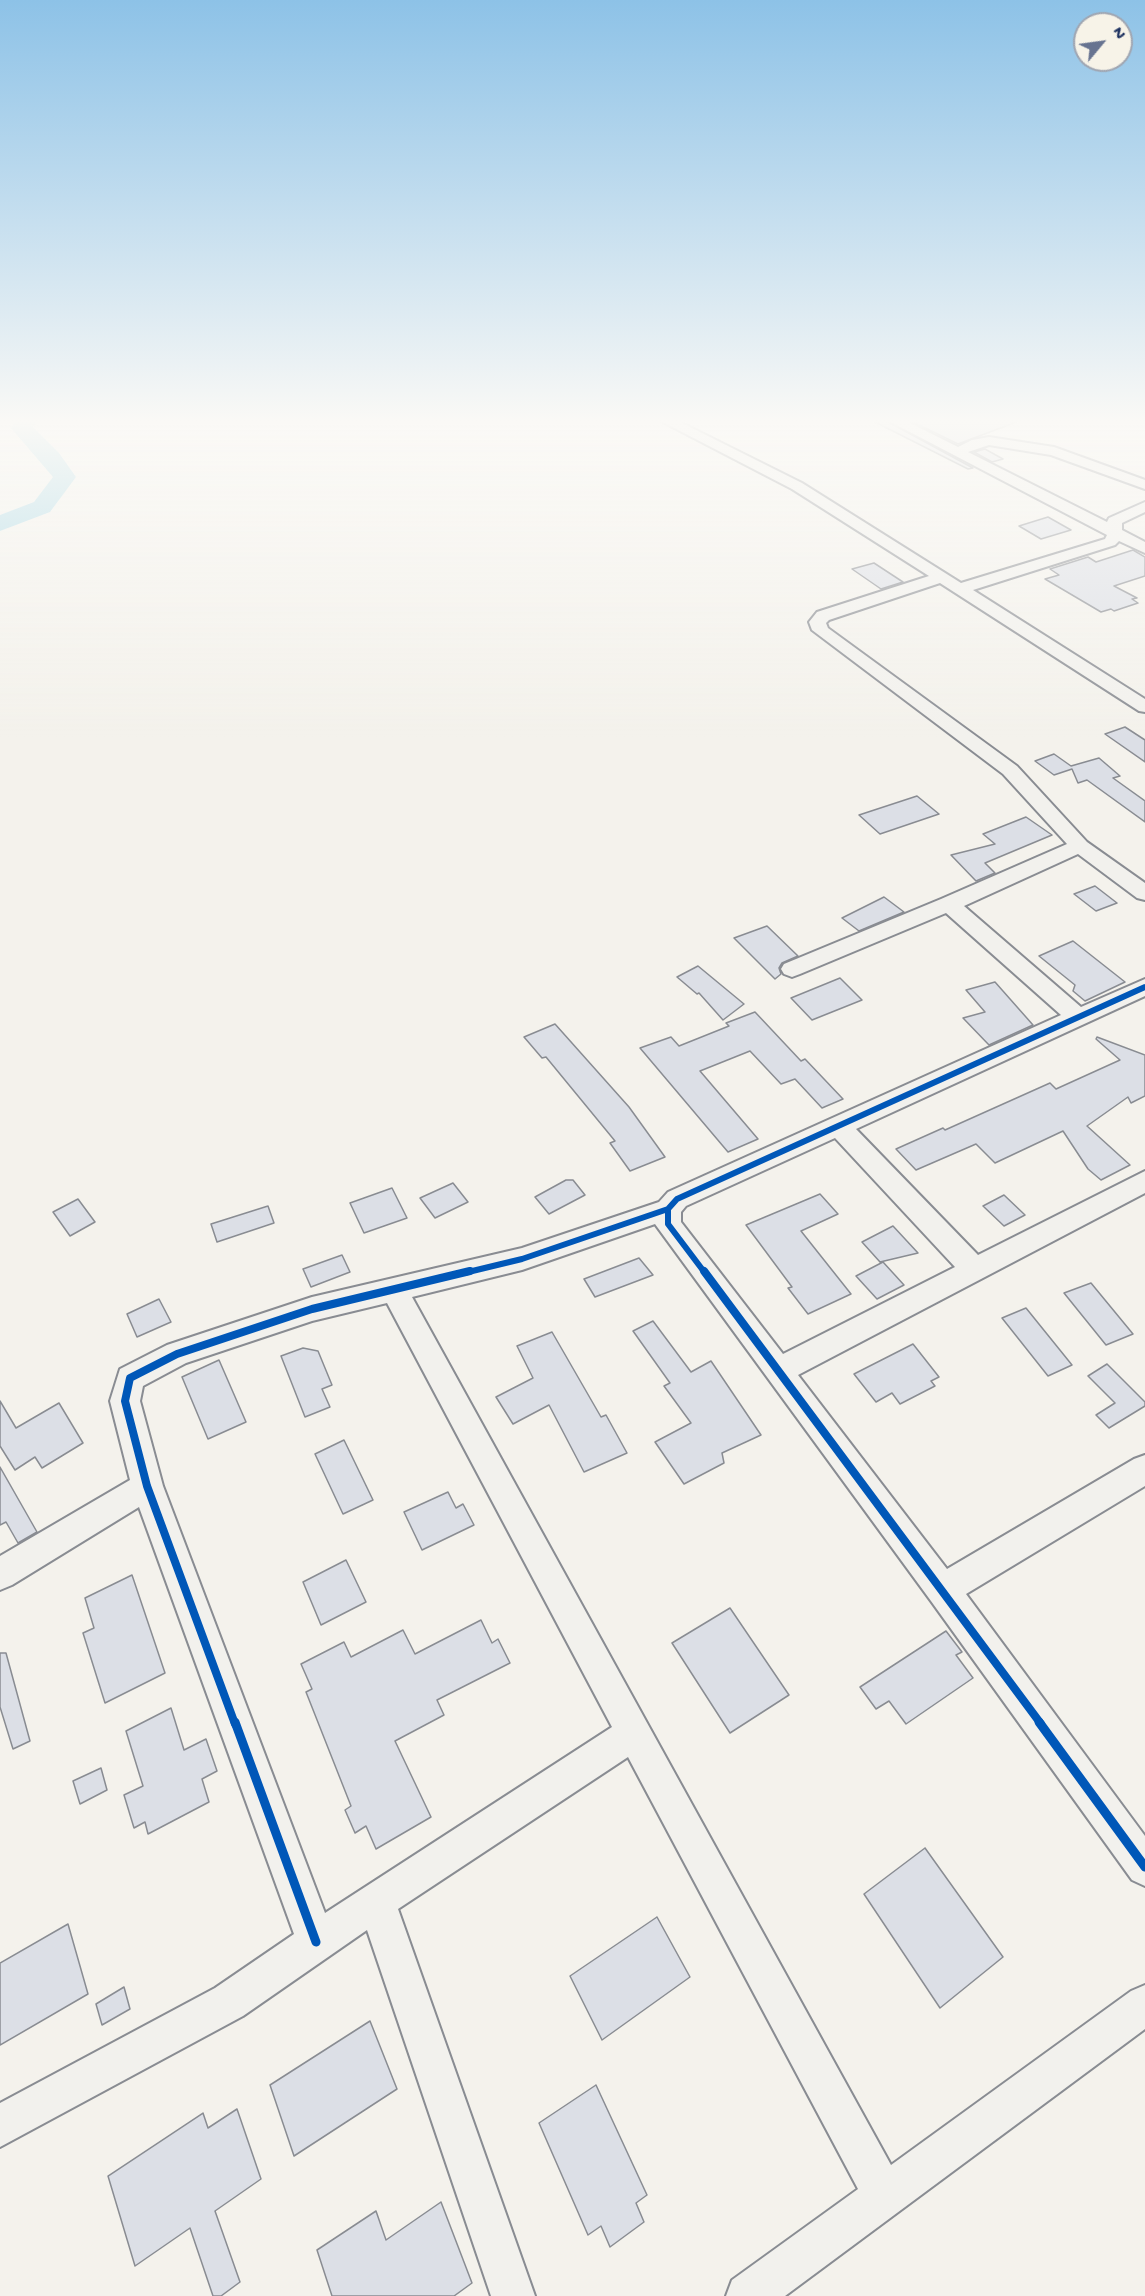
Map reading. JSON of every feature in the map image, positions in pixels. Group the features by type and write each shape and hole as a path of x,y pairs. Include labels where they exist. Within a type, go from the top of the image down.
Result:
{"street":[{"path":"860,525 1145,707"},
{"path":"1099,525 1145,548"},
{"path":"961,588 1110,542 1114,533 1114,525"},
{"path":"944,577 823,616 818,622 820,630 1010,770 1080,846 1145,892"},
{"path":"792,969 949,904 1080,846"},
{"path":"949,904 1078,1017"},
{"path":"316,1941 147,1486 125,1401 130,1378 177,1354 312,1309 522,1259 668,1209 677,1199 1145,987"},
{"path":"838,1126 974,1269"},
{"path":"780,1370 1145,1181"},
{"path":"668,1209 668,1224 780,1370 1145,1867"},
{"path":"394,1290 885,2196"},
{"path":"943,1590 1143,1474"},
{"path":"0,1574 147,1486"},
{"path":"0,2126 229,2002 376,1901 634,1733"},
{"path":"376,1901 513,2296"},
{"path":"748,2296 1145,2005"}],"building":[{"path":"1062,525 1071,530 1041,539 1019,526"},
{"path":"1133,550 1145,557 1145,576 1114,586 1137,598 1132,599 1138,603 1114,611 1111,609 1101,612 1045,579 1059,575 1050,569 1088,557 1096,562"},
{"path":"874,563 903,582 881,589 852,569"},
{"path":"1125,727 1145,740 1145,762 1105,734"},
{"path":"1054,754 1071,766 1099,758 1120,776 1113,778 1145,801 1145,822 1087,780 1078,783 1072,769 1054,775 1035,761"},
{"path":"917,796 939,814 880,834 859,815"},
{"path":"1026,817 1052,835 985,863 995,873 976,881 951,855 995,844 983,834"},
{"path":"1095,886 1117,903 1096,911 1074,894"},
{"path":"884,897 904,912 859,931 842,918"},
{"path":"767,926 798,956 782,963 779,968 781,974 775,979 734,938"},
{"path":"1073,941 1125,982 1085,1001 1073,991 1075,985 1039,956"},
{"path":"698,966 744,1004 723,1020 699,993 697,994 677,977"},
{"path":"840,978 862,1000 812,1020 791,998"},
{"path":"995,982 1033,1025 989,1045 963,1018 985,1012 966,990"},
{"path":"755,1012 801,1061 805,1059 843,1099 822,1108 795,1079 781,1084 750,1051 700,1071 758,1139 728,1152 640,1048 671,1037 679,1046 729,1026 726,1023"},
{"path":"555,1024 629,1107 665,1157 630,1171 610,1143 615,1141 546,1057 542,1058 524,1037"},
{"path":"1097,1037 1145,1055 1145,1096 1131,1103 1128,1097 1087,1126 1130,1165 1101,1180 1088,1169 1063,1131 995,1163 976,1144 916,1170 896,1149 943,1128 945,1130 1050,1083 1056,1089 1120,1060 1096,1039"},
{"path":"566,1180 573,1180 585,1195 549,1214 535,1197"},
{"path":"453,1183 468,1202 435,1218 420,1198"},
{"path":"392,1188 407,1218 364,1233 350,1203"},
{"path":"820,1194 838,1214 801,1231 851,1294 808,1314 788,1288 792,1287 746,1225"},
{"path":"1004,1195 1025,1215 1004,1226 983,1206"},
{"path":"78,1199 95,1222 70,1236 53,1212"},
{"path":"268,1206 274,1223 217,1242 211,1224"},
{"path":"893,1226 918,1253 880,1262 862,1242"},
{"path":"342,1255 350,1272 311,1287 303,1269"},
{"path":"639,1258 653,1275 595,1297 584,1279"},
{"path":"883,1262 904,1285 877,1299 856,1276"},
{"path":"1091,1283 1133,1334 1106,1345 1064,1293"},
{"path":"159,1299 171,1322 137,1337 127,1314"},
{"path":"1026,1308 1072,1365 1048,1376 1002,1318"},
{"path":"653,1321 691,1372 711,1361 761,1435 722,1453 724,1463 684,1484 655,1442 691,1423 664,1386 670,1383 633,1331"},
{"path":"552,1332 601,1417 606,1415 627,1453 584,1472 549,1405 513,1424 496,1397 533,1378 517,1346"},
{"path":"913,1344 939,1377 931,1381 935,1386 900,1404 892,1393 876,1402 854,1374"},
{"path":"303,1348 318,1351 332,1385 322,1389 330,1407 305,1417 281,1356"},
{"path":"219,1360 246,1422 208,1439 182,1377"},
{"path":"1107,1364 1145,1402 1145,1406 1109,1428 1096,1415 1115,1403 1088,1376"},
{"path":"0,1401 16,1428 59,1403 83,1443 42,1468 35,1457 15,1470 0,1446"},
{"path":"344,1440 373,1500 343,1514 315,1454"},
{"path":"0,1467 37,1532 18,1543 6,1522 0,1525"},
{"path":"448,1492 456,1508 463,1504 474,1525 422,1550 404,1512"},
{"path":"346,1560 366,1602 321,1625 303,1582"},
{"path":"132,1575 165,1673 105,1703 83,1633 94,1628 85,1598"},
{"path":"730,1608 789,1695 730,1733 672,1643"},
{"path":"481,1620 492,1643 498,1639 510,1663 437,1700 444,1715 395,1741 431,1817 376,1849 366,1826 355,1833 345,1810 351,1806 306,1692 312,1689 301,1664 344,1642 351,1657 403,1630 415,1654"},
{"path":"946,1631 962,1652 956,1655 973,1678 906,1724 889,1701 876,1709 860,1687"},
{"path":"0,1653 6,1653 30,1741 13,1749 0,1707"},
{"path":"171,1708 184,1750 206,1739 217,1771 202,1779 209,1802 148,1834 145,1822 134,1828 124,1795 143,1786 126,1731"},
{"path":"101,1768 107,1790 80,1804 73,1781"},
{"path":"925,1848 1003,1957 940,2008 864,1894"},
{"path":"657,1917 690,1977 602,2040 570,1976"},
{"path":"68,1924 88,1994 0,2045 0,1963"},
{"path":"124,1987 130,2009 102,2025 96,2004"},
{"path":"370,2021 397,2089 294,2156 270,2085"},
{"path":"596,2085 647,2195 636,2203 644,2222 610,2247 601,2226 588,2235 539,2123"},
{"path":"237,2109 261,2179 215,2211 240,2282 221,2296 213,2296 190,2228 135,2266 108,2176 203,2113 208,2128"},
{"path":"441,2202 472,2283 454,2296 332,2296 317,2250 376,2211 386,2240"}],"cycle path":[{"path":"1145,987 677,1199 668,1209 668,1224 943,1590 1145,1867"},
{"path":"316,1942 147,1486 125,1401 130,1378 177,1354 312,1309 522,1259 668,1209"}]}
